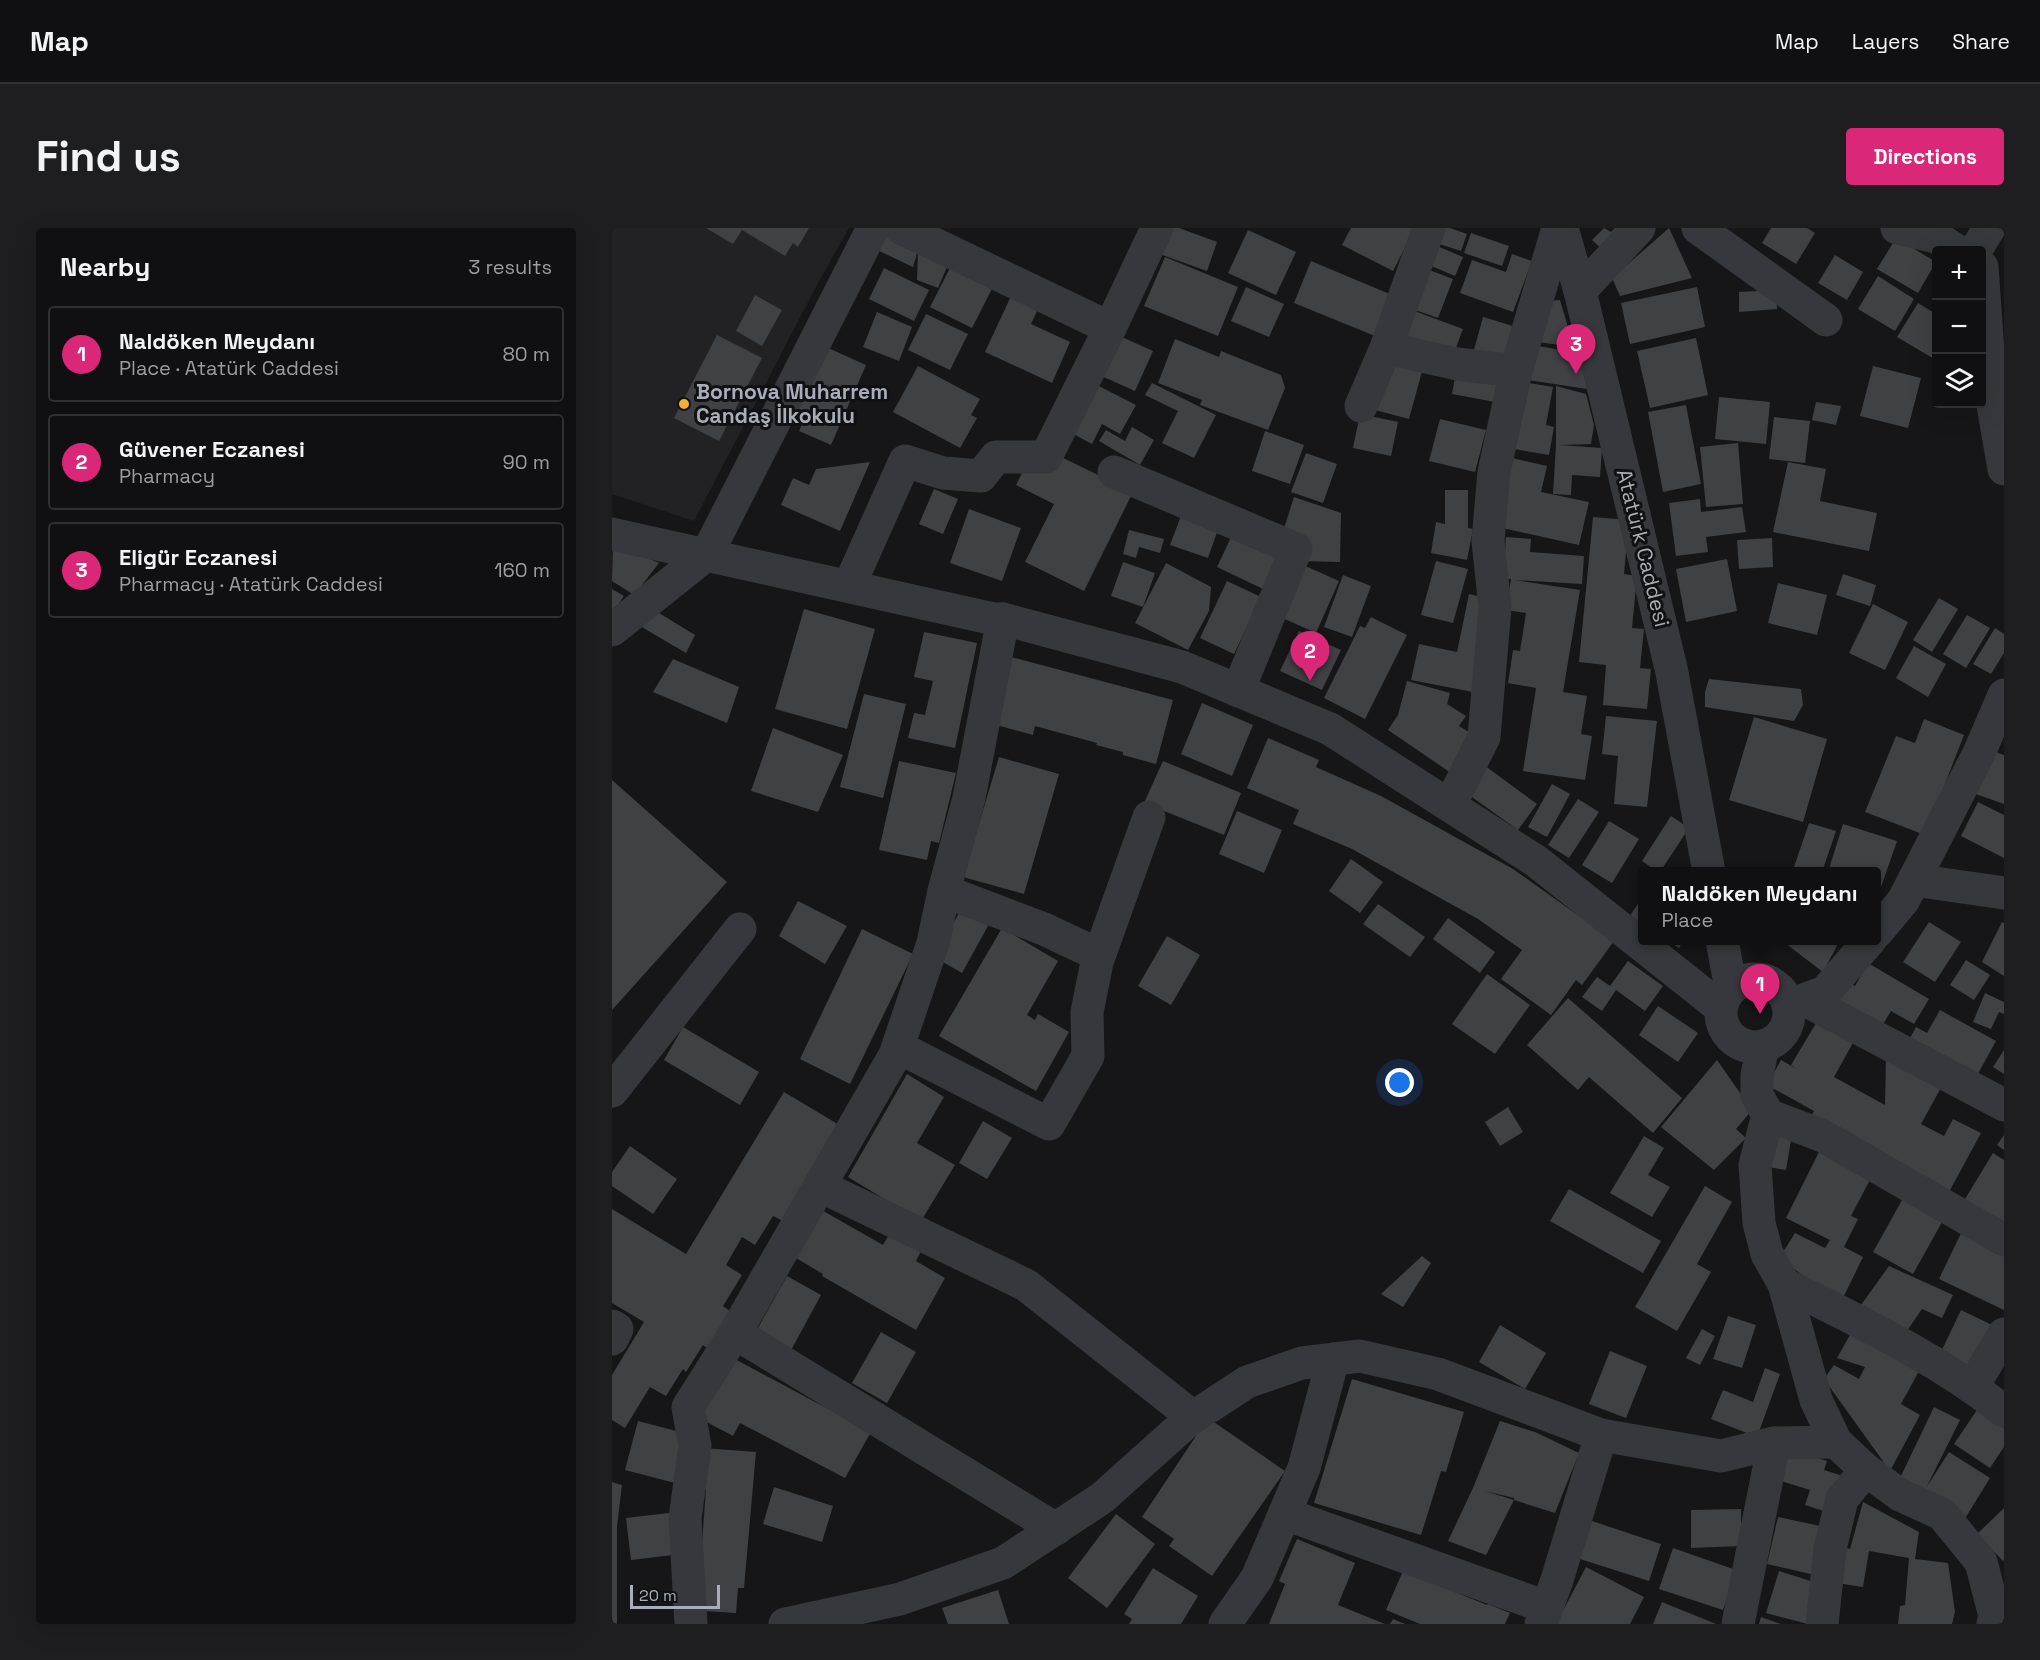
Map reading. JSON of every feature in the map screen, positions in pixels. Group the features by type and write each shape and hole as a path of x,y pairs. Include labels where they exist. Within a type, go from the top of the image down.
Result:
{"street":[{"path":"612,630 707,554 873,228"},
{"path":"901,228 1110,328"},
{"path":"849,586 905,461 943,473 981,476 996,457 1046,457 1157,228"},
{"path":"1361,406 1386,348 1429,228"},
{"path":"1450,805 1484,737 1495,606 1488,541 1494,472 1516,371 1560,228"},
{"name":"Atatürk Caddesi","path":"1560,228 1580,291 1671,668 1708,867"},
{"path":"1580,291 1639,228"},
{"path":"1698,228 1826,320"},
{"path":"1897,228 1936,237 1950,246"},
{"path":"1978,246 1989,228"},
{"path":"1984,300 1991,394 2004,470"},
{"path":"1386,348 1457,364 1516,371"},
{"path":"1114,472 1296,549 1238,691"},
{"path":"612,534 994,620 1003,619 1182,667 1330,729 1536,861 1638,935"},
{"path":"691,1624 685,1518 695,1446 688,1407 735,1333 870,1101 898,1047 933,942 969,798 1003,619"},
{"path":"1881,927 1903,901 1979,753 2004,695"},
{"path":"898,1047 1049,1124 1088,1056 1086,1012 1100,955 1149,817"},
{"path":"1914,880 2004,893"},
{"path":"944,891 1044,929 1100,955"},
{"path":"612,1091 740,929"},
{"path":"1652,945 1726,999"},
{"path":"1722,945 1726,999 1722,1019 1725,1030 1741,1044 1752,1047 1763,1046 1781,1036 1797,1003 1825,992 1866,945"},
{"path":"1726,999 1739,983 1760,979 1778,987 1785,996 1797,1003 2004,1105"},
{"path":"1763,1046 1757,1075 1757,1095 1768,1115 1823,1136 2004,1240"},
{"path":"1768,1115 1755,1165 1759,1223 1767,1254 1784,1284 1816,1400 1836,1442 1866,1470 1900,1496 1942,1514 1981,1562 1997,1618"},
{"path":"820,1186 1026,1285 1193,1417"},
{"path":"1784,1284 1901,1342 1973,1386 2004,1411"},
{"path":"612,1326 617,1329 612,1340"},
{"path":"735,1333 1056,1529"},
{"path":"1973,1386 2004,1334"},
{"path":"785,1624 875,1614 900,1599 1003,1563 1102,1498 1193,1417 1248,1382 1302,1363 1360,1356 1438,1374 1600,1435 1720,1456 1774,1443 1836,1442"},
{"path":"1225,1624 1257,1578 1304,1468 1333,1359"},
{"path":"1285,1514 1544,1615 1557,1581 1600,1435"},
{"path":"1738,1624 1774,1443"},
{"path":"1822,1624 1830,1548 1842,1499 1866,1470"}],"shaded area":[{"name":"Bornova Muharrem Candaş İlkokulu","path":"612,228 849,228 694,521 612,494"}],"building":[{"path":"706,228 809,228 798,247 793,243 785,256 742,230 733,244"},
{"path":"890,228 918,250 913,267 873,248"},
{"path":"1163,228 1179,228 1217,242 1207,271 1154,252"},
{"path":"1351,228 1415,228 1393,271 1342,245"},
{"path":"1434,228 1450,228 1467,234 1461,251 1430,241"},
{"path":"1604,228 1611,232 1615,228 1631,228 1607,254 1592,240"},
{"path":"1669,228 1692,278 1620,296 1612,278"},
{"path":"1771,228 1807,228 1815,233 1796,264 1762,243"},
{"path":"1248,230 1296,252 1276,295 1228,273"},
{"path":"1471,233 1509,246 1502,266 1464,253"},
{"path":"1896,238 1932,260 1932,269 1918,293 1877,269"},
{"path":"957,243 938,288 917,280 918,250"},
{"path":"1430,243 1463,257 1455,276 1422,262"},
{"path":"1512,254 1532,261 1513,312 1460,293 1472,260 1506,272"},
{"path":"1835,255 1863,272 1847,300 1818,283"},
{"path":"1165,257 1238,287 1218,336 1144,306"},
{"path":"1311,261 1392,295 1375,336 1294,303"},
{"path":"951,266 996,281 972,328 930,307"},
{"path":"1419,266 1453,279 1438,318 1404,306"},
{"path":"884,268 929,290 914,321 869,299"},
{"path":"1878,276 1914,299 1895,331 1858,309"},
{"path":"1246,287 1284,304 1269,337 1231,321"},
{"path":"1697,287 1705,327 1630,344 1621,303"},
{"path":"1776,290 1777,309 1739,312 1739,292"},
{"path":"1012,294 1039,307 1031,324 1070,342 1052,383 985,352"},
{"path":"755,295 782,310 762,346 736,331"},
{"path":"1560,300 1574,347 1538,342 1546,301"},
{"path":"1918,303 1932,312 1932,358 1897,337"},
{"path":"1409,309 1463,329 1451,361 1397,341"},
{"path":"877,312 912,327 899,361 863,347"},
{"path":"926,314 968,334 950,370 908,350"},
{"path":"1483,317 1513,326 1502,366 1472,357"},
{"path":"1115,334 1153,351 1135,391 1097,374"},
{"path":"717,335 762,358 719,441 674,418"},
{"path":"1696,338 1708,395 1650,408 1637,351"},
{"path":"1175,339 1219,357 1221,351 1281,375 1285,388 1268,430 1200,405 1202,400 1158,383"},
{"path":"817,343 866,365 831,445 799,431 807,413 789,406"},
{"path":"1538,346 1579,353 1587,389 1528,380"},
{"path":"1389,359 1423,368 1409,419 1375,410"},
{"path":"918,366 980,399 971,415 977,418 960,448 893,412"},
{"path":"1457,366 1500,374 1495,402 1452,394"},
{"path":"1873,366 1921,378 1908,428 1860,416"},
{"path":"1091,382 1136,405 1120,434 1102,424 1092,444 1066,430"},
{"path":"1523,382 1553,387 1546,425 1554,427 1549,455 1514,449"},
{"path":"1152,383 1216,415 1194,458 1162,443 1178,411 1145,395"},
{"path":"1556,386 1586,394 1594,425 1591,444 1560,445 1602,448 1600,477 1572,475 1571,495 1553,494"},
{"path":"1719,397 1770,402 1766,444 1715,439"},
{"path":"1816,402 1841,406 1836,425 1812,420"},
{"path":"1686,405 1701,484 1663,492 1648,412"},
{"path":"1360,414 1398,422 1391,456 1353,448"},
{"path":"1774,417 1810,421 1805,463 1769,459"},
{"path":"1440,419 1486,430 1475,472 1429,461"},
{"path":"1132,427 1154,440 1140,465 1099,441 1106,430 1125,441"},
{"path":"1265,431 1304,445 1290,484 1252,471"},
{"path":"1738,443 1743,504 1706,507 1700,447"},
{"path":"1053,453 1133,492 1084,591 1025,562 1054,504 1016,485 1028,461"},
{"path":"1306,453 1337,464 1323,503 1291,492"},
{"path":"1508,457 1547,466 1541,492 1589,502 1579,545 1493,526"},
{"path":"870,462 840,531 781,505 793,478 809,485 816,469"},
{"path":"1788,462 1826,469 1820,501 1877,513 1869,551 1773,532"},
{"path":"934,489 958,499 943,534 919,524"},
{"path":"1445,490 1468,490 1468,528 1473,529 1467,560 1431,553 1436,522 1445,524"},
{"path":"1294,497 1341,513 1340,562 1298,561 1281,538"},
{"path":"1700,499 1701,512 1742,507 1746,532 1706,537 1708,552 1676,556 1669,503"},
{"path":"1184,508 1221,521 1208,558 1170,545"},
{"path":"969,509 1021,528 1002,581 950,563"},
{"path":"1593,517 1629,520 1624,574 1637,576 1632,628 1644,629 1640,668 1651,669 1647,709 1603,705 1606,665 1579,662"},
{"path":"1129,530 1164,539 1160,553 1139,547 1136,558 1123,554"},
{"path":"1233,533 1279,555 1263,589 1217,567"},
{"path":"1506,537 1531,539 1530,552 1584,556 1582,584 1515,580 1580,590 1563,692 1587,696 1581,734 1592,736 1585,780 1523,771 1536,688 1508,683 1513,650 1520,651 1526,613 1506,610 1511,579 1503,578"},
{"path":"1772,538 1773,567 1739,569 1737,540"},
{"path":"613,543 659,563 634,595 612,581"},
{"path":"1727,559 1737,611 1686,622 1676,569"},
{"path":"1436,561 1468,569 1453,623 1421,615"},
{"path":"1123,562 1155,573 1143,607 1111,596"},
{"path":"1166,563 1211,587 1209,611 1188,650 1135,623"},
{"path":"1301,564 1339,581 1316,633 1278,616"},
{"path":"1843,574 1876,585 1870,606 1836,595"},
{"path":"1343,575 1371,586 1352,637 1324,627"},
{"path":"1227,581 1261,597 1234,654 1200,638"},
{"path":"1778,583 1827,595 1817,635 1768,623"},
{"path":"612,589 624,596 612,614"},
{"path":"1469,594 1486,598 1478,693 1411,680 1419,644 1457,652"},
{"path":"1939,598 1958,609 1932,652 1913,640"},
{"path":"1873,604 1908,622 1885,670 1849,653"},
{"path":"804,609 875,629 847,729 775,709"},
{"path":"654,610 695,635 686,653 640,626"},
{"path":"1967,615 1990,628 1966,668 1943,654"},
{"path":"1371,617 1407,635 1365,719 1324,698 1360,626 1365,628"},
{"path":"1995,628 2004,634 2004,653 1991,674 1973,664"},
{"path":"1299,631 1341,650 1322,690 1280,671"},
{"path":"924,632 977,643 955,748 908,738 914,713 925,715 933,681 914,677"},
{"path":"1914,646 1946,664 1928,697 1896,678"},
{"path":"1011,657 1173,700 1156,764 1123,755 1123,752 1096,745 1097,743 1035,726 1033,735 993,724"},
{"path":"673,659 739,687 727,723 653,692"},
{"path":"1709,679 1801,689 1803,705 1794,721 1705,707 1705,692"},
{"path":"1407,681 1450,693 1447,704 1466,716 1459,726 1477,737 1454,775 1388,730 1398,715"},
{"path":"864,694 906,704 883,798 840,787"},
{"path":"1202,703 1253,725 1232,776 1181,754"},
{"path":"1606,716 1657,721 1647,807 1614,804 1618,756 1602,754"},
{"path":"1754,717 1827,739 1803,822 1729,800"},
{"path":"1924,719 1964,735 1925,835 1865,812 1896,736 1915,743"},
{"path":"773,728 843,755 818,812 751,791"},
{"path":"1268,738 1319,760 1316,767 1381,796 1513,869 1614,941 1582,985 1576,980 1551,1015 1501,979 1522,950 1478,919 1352,849 1293,824 1299,810 1247,788"},
{"path":"1986,749 2004,755 2004,804 1970,792"},
{"path":"999,757 1059,774 1024,894 963,877"},
{"path":"899,761 956,773 939,843 931,841 927,860 879,850"},
{"path":"1163,761 1241,793 1224,835 1144,803"},
{"path":"1484,765 1537,804 1518,830 1465,792"},
{"path":"612,780 727,882 612,1010"},
{"path":"1552,784 1570,794 1547,837 1528,827"},
{"path":"1578,799 1599,812 1569,858 1548,845"},
{"path":"1978,802 2004,815 2004,858 1961,836"},
{"path":"1237,811 1282,830 1264,873 1219,854"},
{"path":"1671,816 1689,828 1663,867 1651,867 1642,861"},
{"path":"1609,821 1639,839 1612,883 1582,865"},
{"path":"1809,823 1836,831 1824,867 1794,867"},
{"path":"1843,824 1897,841 1881,887 1881,867 1830,867"},
{"path":"1351,859 1383,882 1360,913 1329,891"},
{"path":"798,901 847,926 825,964 779,936"},
{"path":"1378,904 1425,937 1410,957 1363,924"},
{"path":"1638,904 1638,921 1630,916"},
{"path":"962,908 989,924 962,973 934,957"},
{"path":"1448,918 1495,952 1480,973 1433,939"},
{"path":"1929,922 1961,942 1935,982 1903,962"},
{"path":"2002,922 2004,923 2004,976 1982,962"},
{"path":"1002,928 1058,961 1027,1015 1035,1020 1038,1014 1069,1032 1036,1091 939,1036"},
{"path":"862,929 913,954 850,1084 800,1059"},
{"path":"1167,936 1200,955 1171,1005 1138,986"},
{"path":"1788,945 1837,945 1823,972"},
{"path":"1966,960 1990,975 1974,1000 1950,985"},
{"path":"1628,961 1663,986 1645,1011 1616,990 1602,1011 1582,997 1597,977 1610,986"},
{"path":"1868,963 1929,999 1914,1024 1891,1011 1879,1031 1831,1002 1844,979 1855,986"},
{"path":"1487,974 1530,1005 1495,1054 1452,1024"},
{"path":"1985,993 2004,1002 2004,1014 1999,1012 1991,1029 1973,1022"},
{"path":"1568,998 1682,1098 1653,1133 1589,1077 1578,1090 1527,1045"},
{"path":"1658,1006 1698,1033 1678,1062 1639,1035"},
{"path":"1940,1010 1996,1041 1974,1081 1907,1044 1916,1027 1927,1033"},
{"path":"1818,1020 1854,1041 1834,1077 1885,1105 1886,1056 1942,1086 1921,1124 1944,1136 1953,1119 1981,1133 1949,1192 1809,1121 1814,1111 1767,1085 1781,1060 1797,1069 1791,1065"},
{"path":"683,1027 759,1072 740,1105 664,1060"},
{"path":"2004,1050 2004,1074 1993,1067"},
{"path":"1717,1060 1752,1110 1736,1129 1746,1138 1714,1170 1661,1127"},
{"path":"907,1074 944,1097 917,1143 955,1165 921,1221 848,1177"},
{"path":"784,1092 841,1126 783,1221 773,1216 755,1245 742,1237 726,1265 742,1275 723,1306 730,1311 707,1348 703,1345 686,1372 683,1369 666,1396 650,1387 625,1428 612,1420 612,1375 644,1322 612,1303 612,1209 686,1254"},
{"path":"1508,1107 1523,1132 1500,1146 1485,1122"},
{"path":"983,1121 1012,1138 987,1179 959,1163"},
{"path":"1773,1131 1792,1134 1786,1170 1768,1167"},
{"path":"2004,1135 2004,1150 1997,1145"},
{"path":"1644,1136 1664,1148 1648,1175 1670,1187 1652,1217 1610,1193"},
{"path":"630,1146 677,1179 653,1214 612,1186 612,1172"},
{"path":"1820,1150 1872,1176 1851,1216 1858,1219 1844,1247 1863,1257 1843,1298 1809,1281 1780,1257 1795,1233 1825,1248 1830,1240 1786,1218"},
{"path":"1993,1153 2004,1160 2004,1230 1962,1204"},
{"path":"1705,1186 1732,1202 1697,1264 1711,1272 1677,1331 1635,1307"},
{"path":"1569,1189 1661,1241 1643,1273 1550,1221"},
{"path":"1906,1193 1946,1215 1913,1274 1873,1252"},
{"path":"818,1208 883,1245 890,1233 921,1251 916,1261 945,1278 916,1330 822,1276 823,1274 791,1255"},
{"path":"1964,1227 2004,1246 2004,1310 1939,1279"},
{"path":"1422,1256 1431,1263 1403,1307 1381,1294"},
{"path":"1889,1266 1953,1295 1942,1318 1922,1309 1902,1338 1861,1305"},
{"path":"787,1276 821,1295 790,1352 755,1333"},
{"path":"1961,1310 1992,1325 1972,1367 1941,1352"},
{"path":"1728,1316 1756,1325 1742,1368 1713,1359"},
{"path":"1500,1325 1546,1353 1525,1389 1479,1362"},
{"path":"1854,1328 1925,1360 1901,1404 1920,1415 1890,1471 1824,1379 1834,1365 1859,1379 1865,1367 1837,1358"},
{"path":"1702,1329 1715,1336 1700,1365 1686,1358"},
{"path":"881,1332 916,1352 887,1403 852,1383"},
{"path":"1610,1351 1647,1366 1626,1418 1589,1404"},
{"path":"731,1357 871,1432 845,1478 740,1423 733,1436 699,1418"},
{"path":"1765,1368 1780,1374 1757,1437 1711,1419 1723,1390 1753,1402"},
{"path":"1352,1379 1464,1412 1446,1472 1441,1471 1421,1535 1314,1503"},
{"path":"1934,1407 1960,1420 1926,1488 1949,1452 1990,1478 1964,1520 1900,1478"},
{"path":"1977,1410 2004,1428 2004,1447 1990,1468 1954,1444"},
{"path":"1208,1418 1285,1471 1212,1576 1169,1546 1174,1539 1142,1517"},
{"path":"638,1421 688,1434 675,1483 625,1470"},
{"path":"1500,1421 1535,1432 1579,1453 1555,1513 1514,1500 1486,1555 1448,1541 1473,1488","holes":["1485,1491 1514,1498 1514,1500"]},
{"path":"703,1448 756,1452 744,1588 738,1588 736,1613 703,1611 699,1585 706,1489 699,1488"},
{"path":"1790,1450 1827,1461 1824,1470 1843,1476 1830,1513 1805,1505 1810,1490 1781,1481"},
{"path":"612,1482 622,1485 617,1526 617,1624 612,1624"},
{"path":"774,1487 833,1506 822,1542 763,1524"},
{"path":"1863,1502 1919,1532 1915,1559 1948,1563 1955,1612 1952,1624 1898,1624 1900,1606 1905,1605 1909,1558 1869,1551 1863,1587 1837,1583 1843,1547 1850,1549"},
{"path":"2004,1508 2004,1559 2003,1561 1977,1534"},
{"path":"1741,1509 1741,1546 1691,1548 1691,1510"},
{"path":"677,1512 682,1554 631,1560 626,1518"},
{"path":"1116,1514 1155,1544 1107,1608 1068,1578"},
{"path":"1778,1517 1825,1527 1815,1575 1767,1564"},
{"path":"1592,1521 1661,1544 1649,1581 1580,1559"},
{"path":"1297,1539 1355,1563 1338,1605 1385,1624 1269,1624 1285,1584 1279,1581"},
{"path":"1673,1548 1736,1570 1723,1610 1659,1589"},
{"path":"1586,1567 1644,1597 1630,1624 1556,1624"},
{"path":"1153,1568 1198,1596 1181,1624 1129,1624 1132,1619 1124,1614"},
{"path":"1403,1571 1510,1613 1505,1624 1420,1624 1386,1610"},
{"path":"1779,1571 1820,1584 1808,1624 1766,1613"},
{"path":"998,1590 1009,1624 948,1624 942,1608"},
{"path":"1662,1602 1716,1624 1653,1624"},
{"path":"1761,1617 1781,1624 1759,1624"},
{"path":"1393,1619 1405,1624 1390,1624"}],"place":[{"name":"Eligür Eczanesi","path":"1576,374"},
{"name":"Bornova Muharrem Candaş İlkokulu","path":"684,404"},
{"name":"Güvener Eczanesi","path":"1310,681"},
{"name":"Naldöken Meydanı","path":"1760,1014"}]}
